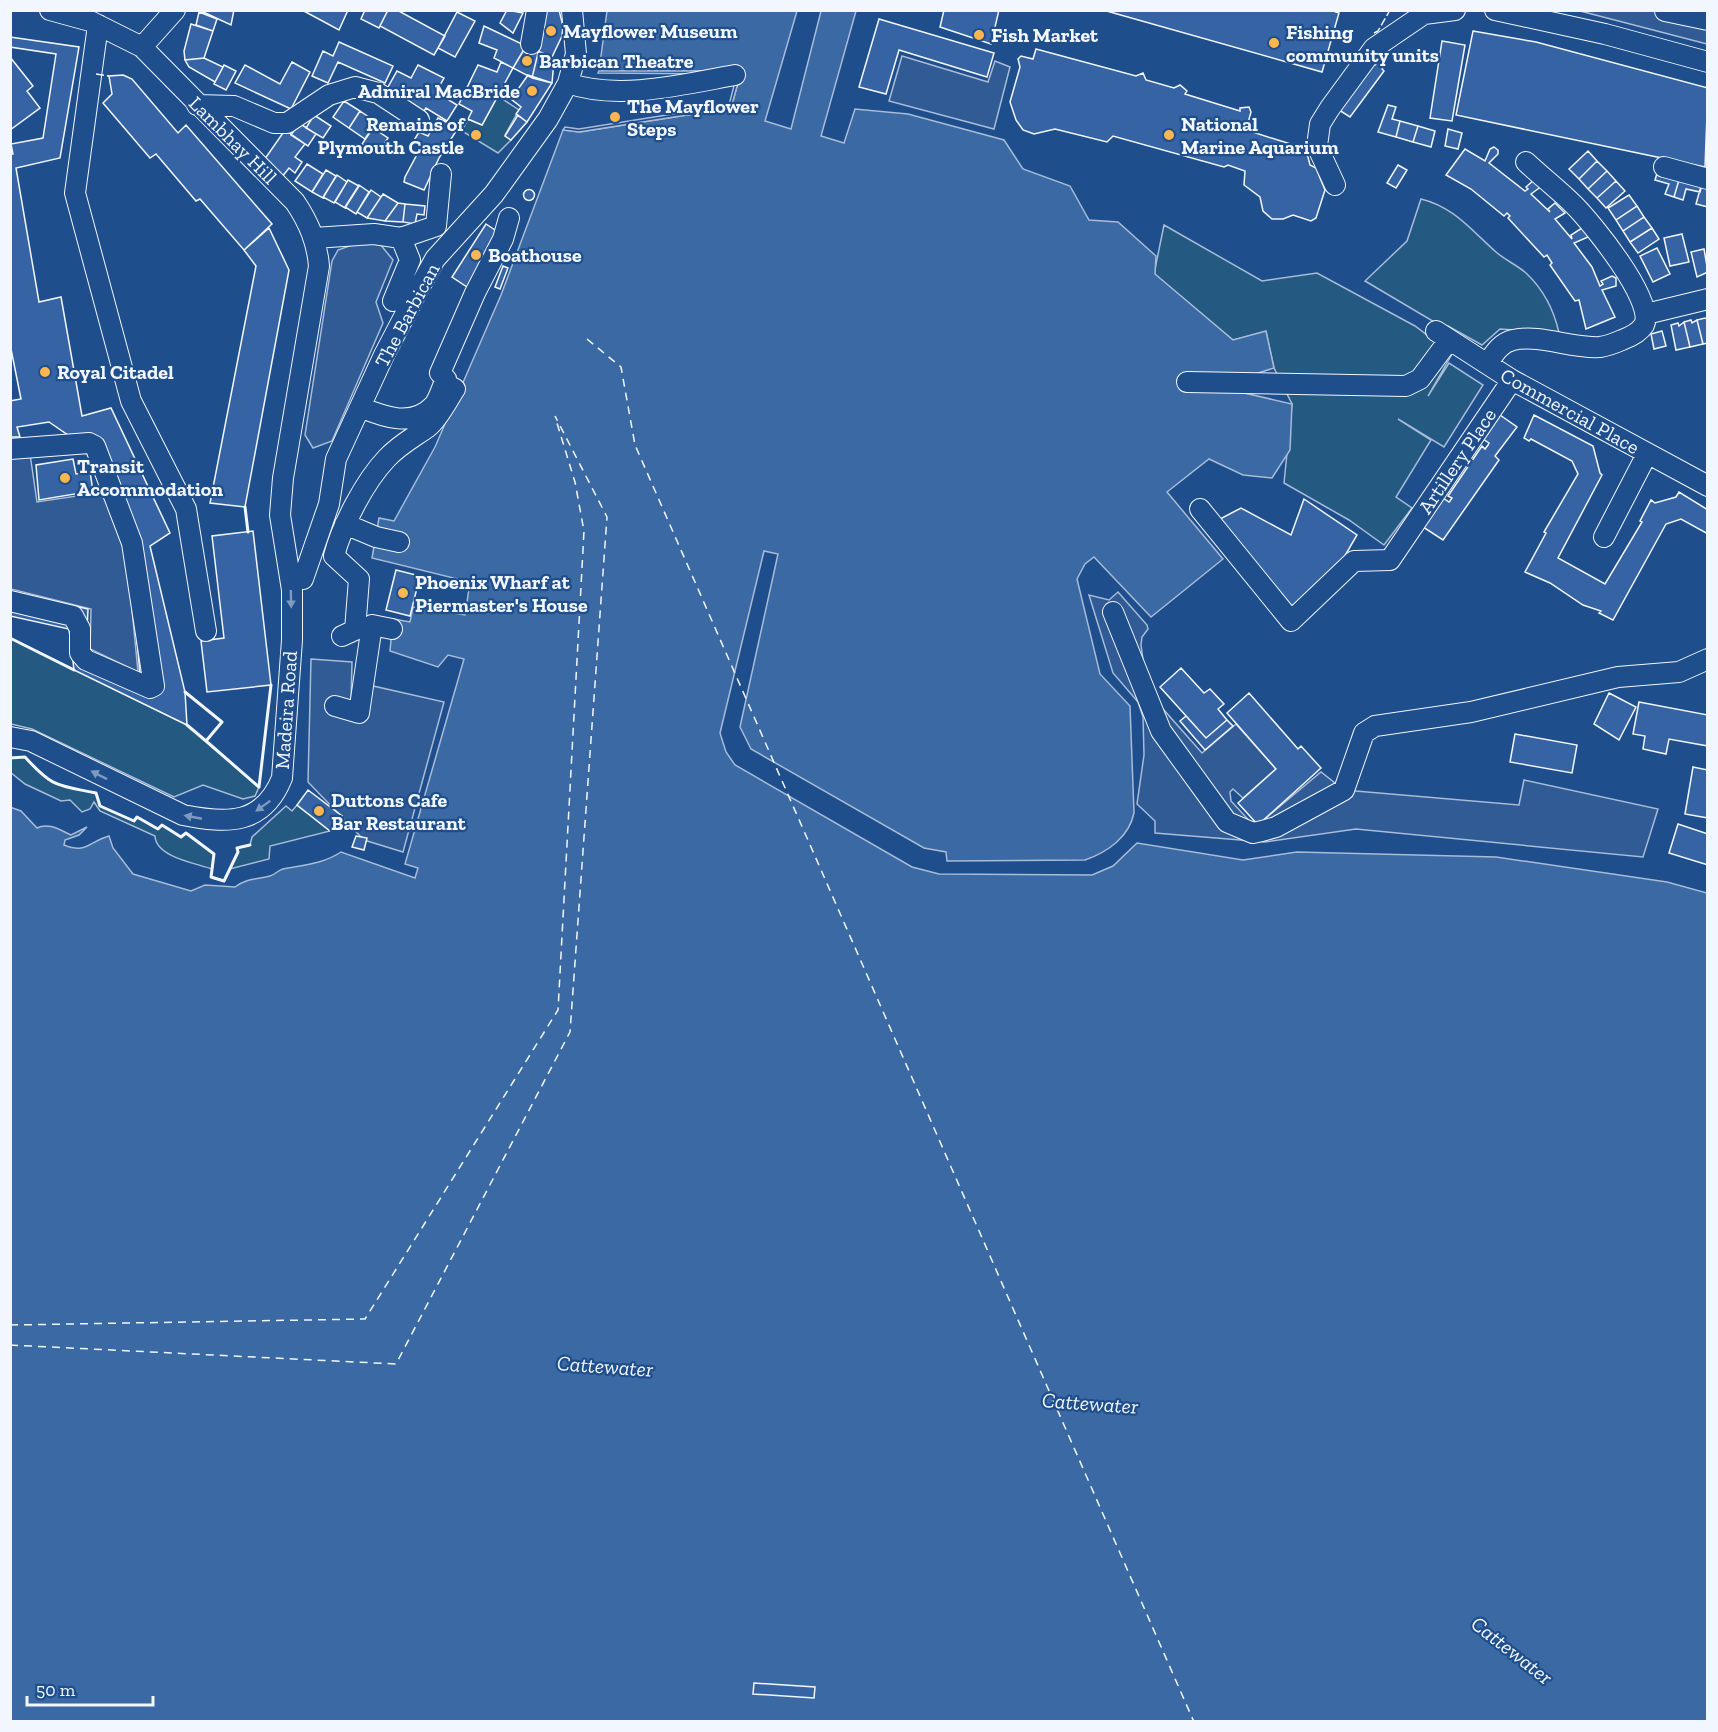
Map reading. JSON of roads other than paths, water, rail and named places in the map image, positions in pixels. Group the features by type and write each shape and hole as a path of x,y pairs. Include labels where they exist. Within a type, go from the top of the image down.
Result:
{"street":[{"name":"Lambhay Hill","path":"50,10 93,19 142,47 295,202 307,219 314,238 319,266 283,478"},
{"path":"142,47 175,10"},
{"path":"531,44 537,10"},
{"name":"The Barbican","path":"303,579 328,504 336,459 384,355 435,259 494,194 548,119 568,83 576,54 572,10"},
{"path":"1335,185 1317,146 1320,124 1330,108 1374,48 1424,14 1455,10"},
{"path":"1494,10 1533,14 1672,50 1707,62"},
{"path":"1665,11 1707,20"},
{"path":"93,19 75,194 131,401 186,509 206,631"},
{"path":"568,83 586,89 661,89 735,75"},
{"path":"197,105 234,106 274,123 288,123 330,95 355,87 378,93 419,120"},
{"path":"1487,364 1496,350 1511,340 1561,341 1600,347 1617,342 1634,336 1644,324 1646,314 1637,293 1613,252 1575,206 1526,162"},
{"path":"1664,166 1707,179"},
{"path":"314,238 374,234 401,238 436,226 441,174"},
{"path":"342,636 355,630 359,579 334,556 345,524 353,507 386,459 410,437 429,426 455,388 445,381 440,373 503,239 509,218"},
{"path":"393,302 410,260 401,238"},
{"path":"1646,314 1707,299"},
{"name":"Commercial Place","path":"1187,382 1406,386 1420,380 1442,336 1512,380 1707,486"},
{"name":"Artillery Place","path":"1200,509 1291,621 1354,561 1390,560 1512,380"},
{"path":"360,407 394,418 414,418 434,404 445,381"},
{"path":"10,449 89,443 95,446 132,543 154,686 150,688 86,660 80,653 80,629 73,616 10,600"},
{"path":"1604,537 1647,453"},
{"name":"Madeira Road","path":"10,737 31,741 183,815 209,820 233,819 261,810 274,798 282,778 292,640 291,590 282,541 283,478"},
{"path":"345,524 376,537 399,542"},
{"path":"1113,612 1161,731 1227,822 1253,833 1276,827 1344,789 1364,734 1376,726 1471,712 1618,677 1679,672 1707,659"},
{"path":"335,706 359,713 372,625 392,629"}],"water":[{"name":"Cattewater","path":"607,11 797,11 765,121 791,129 821,11 856,11 821,136 844,143 855,109 908,114 1004,140 1023,169 1070,186 1089,220 1118,222 1156,256 1155,274 1233,340 1266,331 1274,368 1252,375 1240,392 1292,404 1290,450 1272,478 1243,475 1209,459 1167,492 1223,559 1151,617 1094,557 1085,564 1077,579 1100,674 1130,706 1134,813 1122,836 1102,853 1085,860 947,861 946,852 924,848 751,749 740,727 778,554 764,551 720,733 726,752 735,765 912,867 939,874 1092,875 1113,866 1137,843 1243,860 1297,852 1496,857 1667,882 1707,893 1707,1721 11,1721 10,807 21,811 37,828 50,826 71,835 87,827 79,835 65,840 64,845 83,848 109,836 113,848 133,874 191,891 205,885 235,887 283,869 320,862 341,852 415,878 418,868 405,864 464,659 448,655 438,667 390,651 393,619 410,622 413,607 465,615 470,582 372,558 379,518 394,521 435,447 501,295 563,130 580,132 731,108 738,83 729,71 599,71"}],"place":[{"name":"Mayflower Museum","path":"551,31"},
{"name":"Fish Market","path":"979,35"},
{"name":"Fishing community units","path":"1274,43"},
{"name":"Barbican Theatre","path":"527,61"},
{"name":"Admiral MacBride","path":"532,91"},
{"name":"The Mayflower Steps","path":"615,117"},
{"name":"Remains of Plymouth Castle","path":"476,135"},
{"name":"National Marine Aquarium","path":"1169,135"},
{"name":"Boathouse","path":"476,255"},
{"name":"Royal Citadel","path":"45,372"},
{"name":"Transit Accommodation","path":"65,478"},
{"name":"Phoenix Wharf at Piermaster's House","path":"403,593"},
{"name":"Duttons Cafe Bar Restaurant","path":"319,811"}]}
